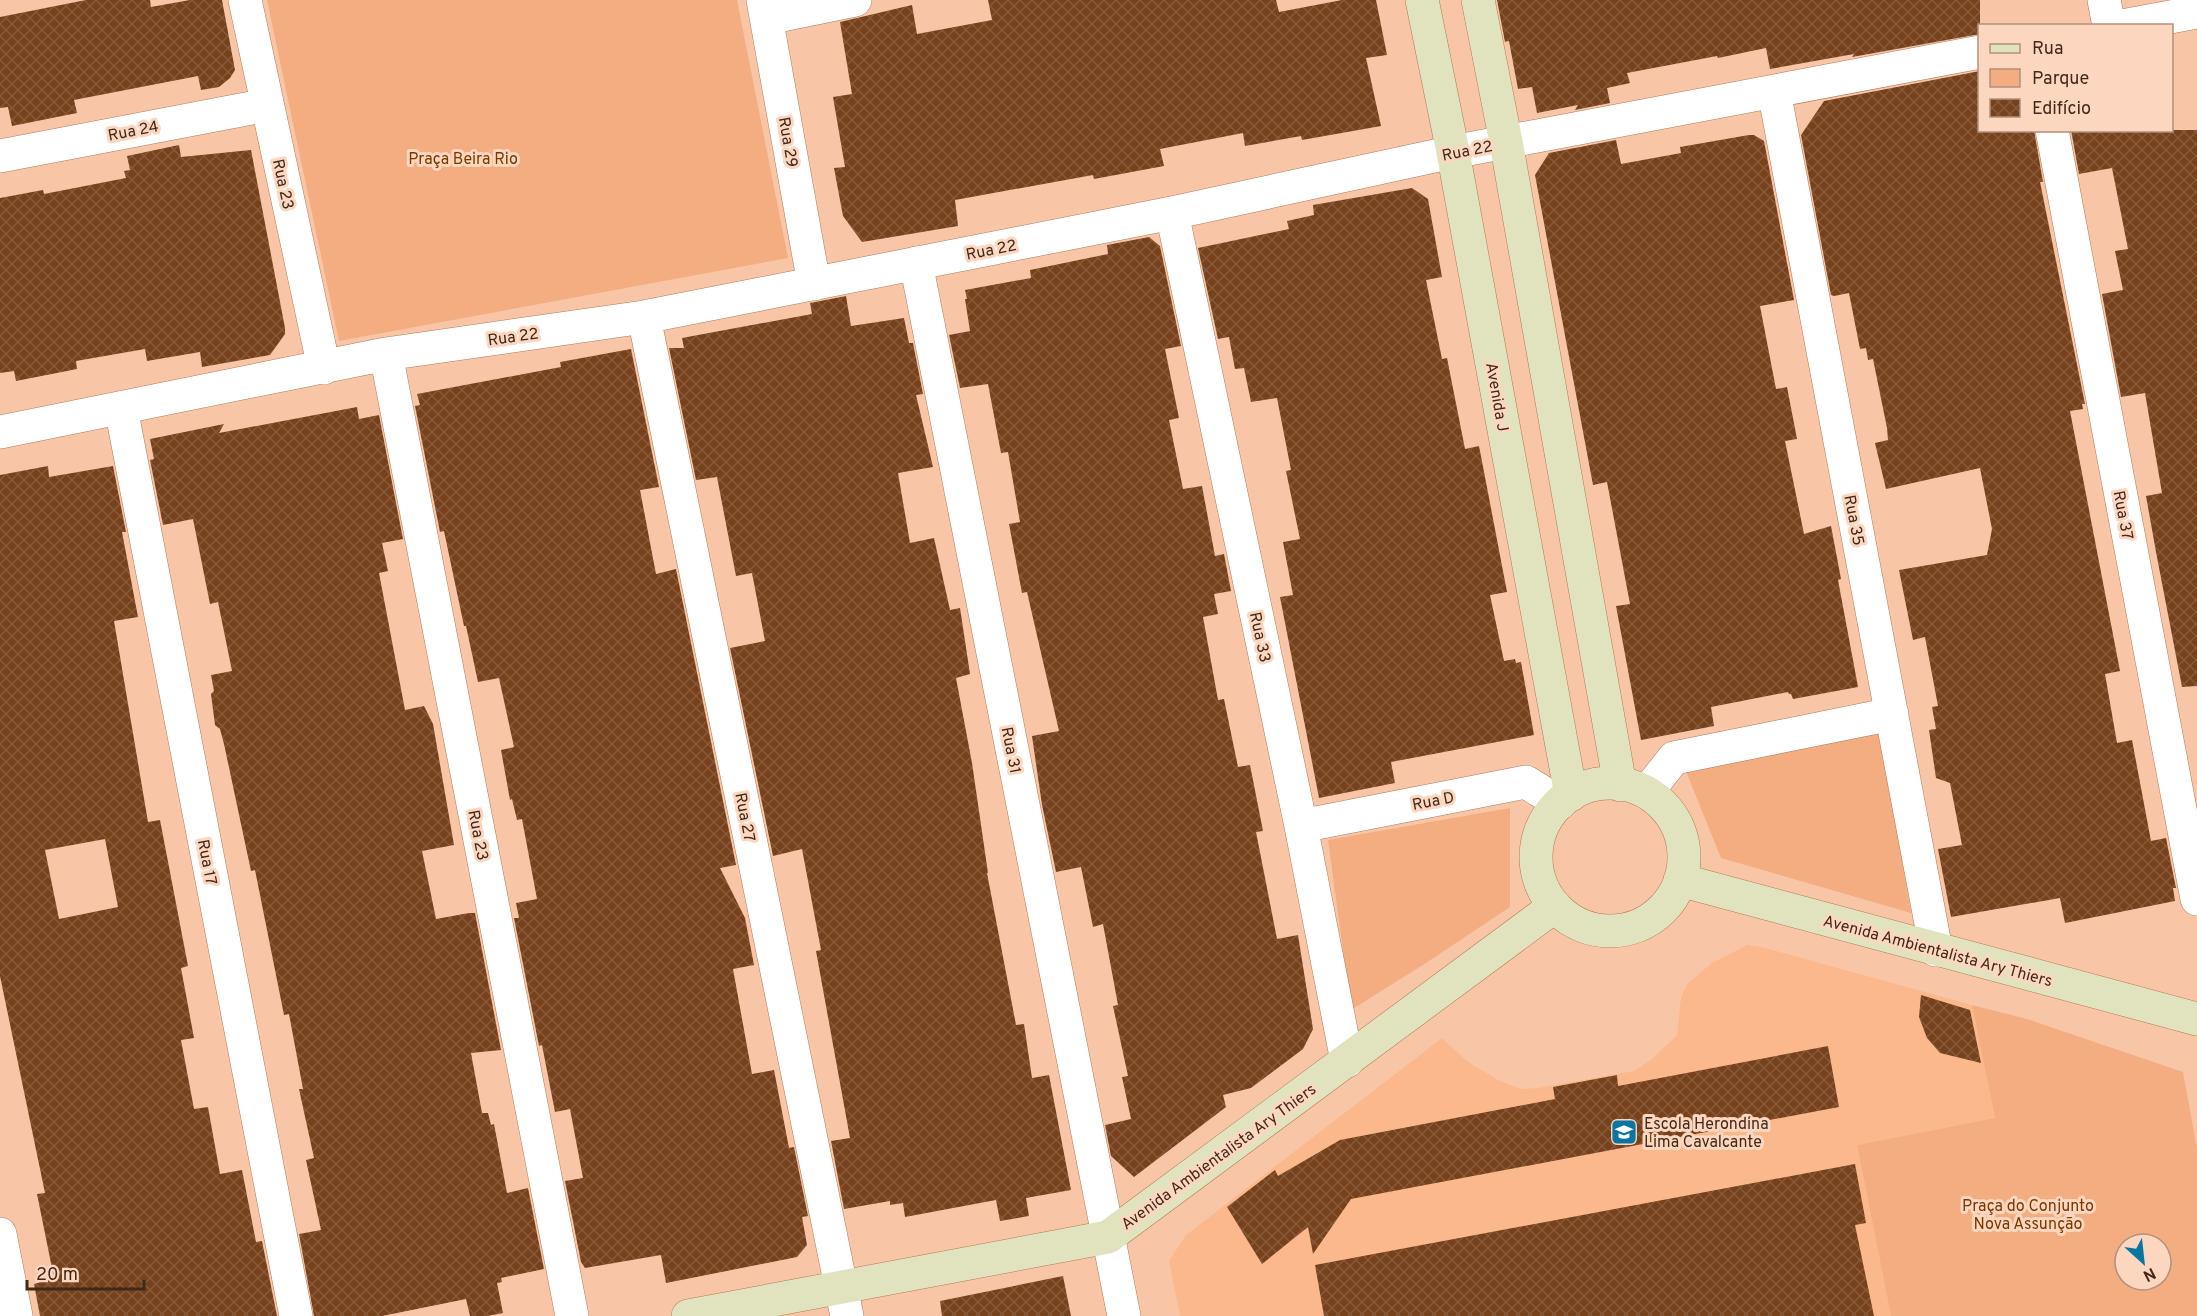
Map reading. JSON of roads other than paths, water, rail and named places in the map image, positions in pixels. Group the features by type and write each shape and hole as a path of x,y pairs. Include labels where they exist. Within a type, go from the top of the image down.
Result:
{"street":[{"name":"Rua 23","path":"245,0 324,368"},
{"path":"765,9 855,0"},
{"name":"Avenida J","path":"1422,0 1453,152 1565,799"},
{"path":"1478,0 1633,788"},
{"path":"2104,0 2109,24"},
{"name":"Rua 29","path":"765,9 814,284"},
{"path":"2133,24 2197,12"},
{"name":"Rua 22","path":"0,432 386,354 644,317 1172,213 1453,152 1978,52"},
{"name":"Rua 35","path":"1774,91 1936,950"},
{"name":"Rua 24","path":"0,156 267,105"},
{"name":"Rua 37","path":"2052,132 2197,899"},
{"name":"Rua 33","path":"1172,213 1301,826 1347,1061"},
{"name":"Rua 31","path":"916,263 1124,1316"},
{"name":"Rua 27","path":"644,317 844,1302"},
{"name":"Rua 23","path":"386,354 572,1316"},
{"name":"Rua 17","path":"121,408 296,1316"},
{"path":"1633,788 1674,758 1892,714"},
{"name":"Rua D","path":"1301,826 1526,782 1565,799"},
{"path":"1594,785 1633,788 1664,807 1677,825 1683,847 1683,870 1676,891 1663,909 1644,923 1622,930 1599,930 1577,924 1544,892 1537,868 1537,844 1545,822 1565,799 1594,785"},
{"name":"Avenida Ambientalista Ary Thiers","path":"1680,880 2197,1019"},
{"name":"Avenida Ambientalista Ary Thiers","path":"688,1316 844,1302 1108,1237 1556,906"},
{"path":"0,1234 15,1316"}],"place":[{"name":"Escola Herondina Lima Cavalcante","path":"1624,1132"}],"park label":[{"name":"Praça Beira Rio","path":"463,158"},
{"name":"Praça do Conjunto Nova Assunção","path":"2028,1214"}]}
